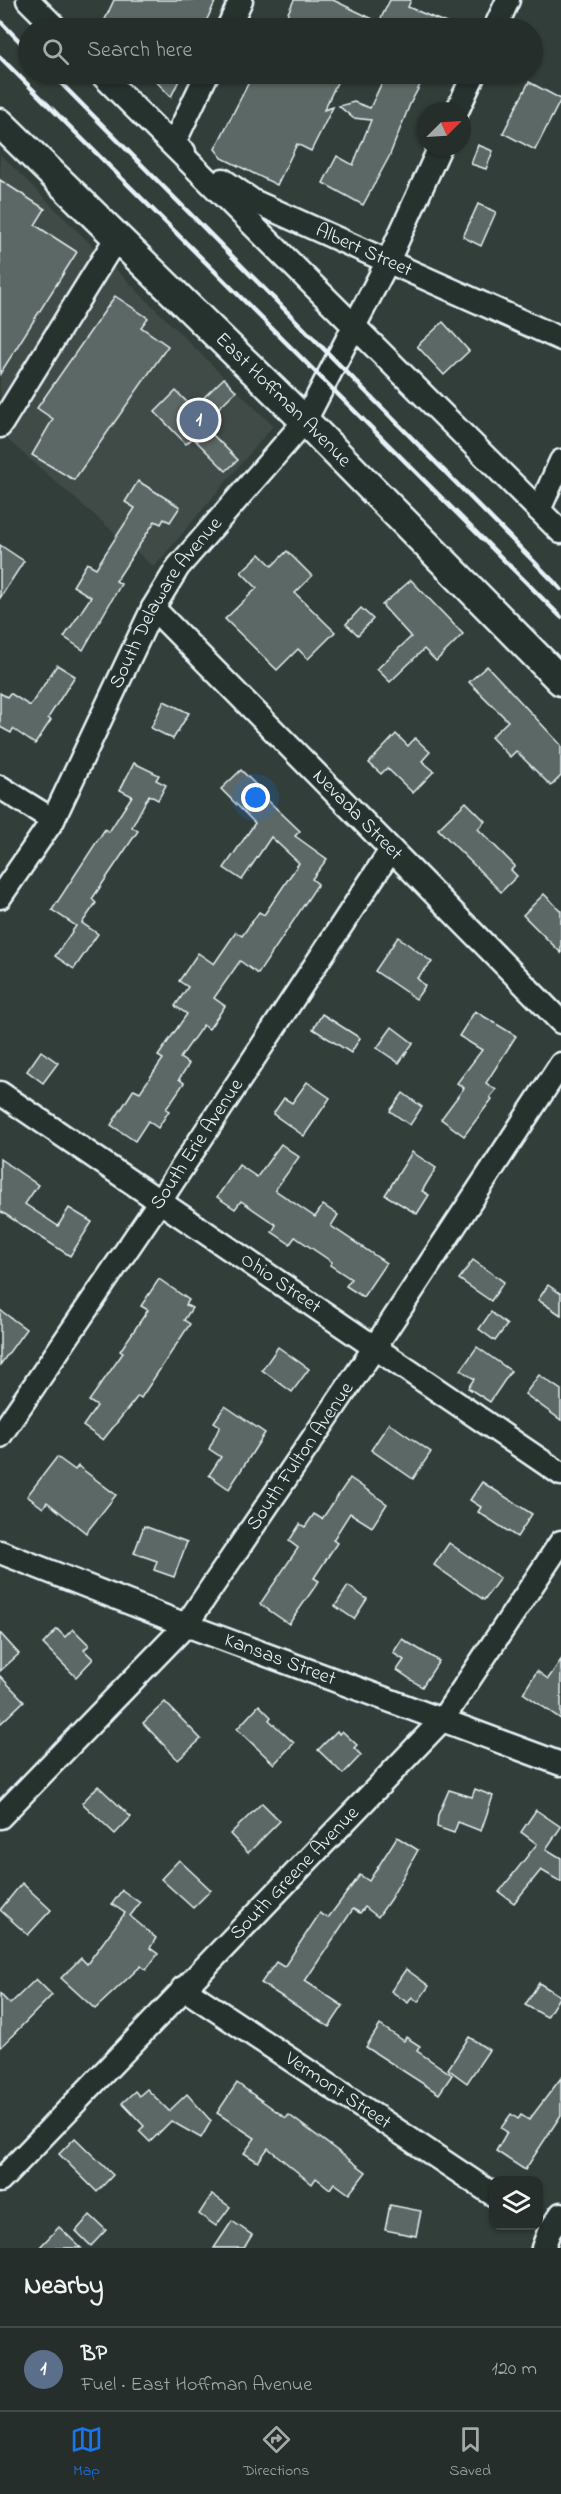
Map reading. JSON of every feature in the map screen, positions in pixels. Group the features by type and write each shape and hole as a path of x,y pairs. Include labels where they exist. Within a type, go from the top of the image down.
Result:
{"main road":[{"name":"East Hoffman Avenue","path":"0,123 305,421 561,681"}],"street":[{"path":"28,0 46,18"},
{"path":"233,18 241,0"},
{"path":"500,18 508,0"},
{"path":"111,84 561,532"},
{"path":"173,145 202,84"},
{"path":"461,102 469,84"},
{"name":"Albert Street","path":"173,145 253,201 561,339"},
{"name":"South Delaware Avenue","path":"0,897 53,820 153,608 178,567 305,421 356,326 436,156"},
{"path":"0,426 117,237"},
{"path":"539,510 561,461"},
{"name":"Nevada Street","path":"153,608 561,1022"},
{"path":"0,787 53,820"},
{"name":"South Erie Avenue","path":"0,1436 160,1201 391,850"},
{"name":"South Fulton Avenue","path":"0,1817 186,1625 375,1347 561,1064"},
{"name":"Ohio Street","path":"0,1093 561,1474"},
{"name":"South Greene Avenue","path":"0,2181 442,1720 561,1542"},
{"name":"Kansas Street","path":"0,1552 186,1625 561,1764"},
{"name":"Vermont Street","path":"183,1988 489,2192"},
{"path":"531,2248 550,2232"}],"shaded area":[{"path":"0,154 273,426 154,567 0,433"}],"building":[{"path":"114,0 216,0 208,18 106,18"},
{"path":"294,0 333,0 371,18 286,18"},
{"path":"390,0 411,0 408,7 434,18 381,18"},
{"path":"159,84 177,84 171,97"},
{"path":"248,84 336,84 324,110 333,107 311,151 297,144 277,185 222,158 215,149"},
{"path":"381,84 421,84 410,104 389,157 363,205 323,183 337,156 353,165 371,120 353,118 339,106 354,102 370,108"},
{"path":"528,84 533,84 561,99 535,150 503,133"},
{"path":"478,145 493,151 486,169 471,164"},
{"path":"0,180 45,209 35,225 77,252 0,374"},
{"path":"478,204 496,212 481,246 463,237"},
{"path":"115,296 148,318 141,327 168,346 74,480 32,455 53,419 37,408"},
{"path":"443,322 469,351 444,375 417,346"},
{"path":"224,378 236,391 205,421 208,424 205,427 238,460 226,471 193,438 186,444 155,412 176,391 193,408"},
{"path":"138,481 180,507 170,522 164,519 161,524 155,521 116,581 121,584 83,650 64,637 91,597 73,586 87,563 96,568 135,508 125,502"},
{"path":"0,545 24,561 0,598"},
{"path":"287,551 312,576 295,593 335,632 308,659 298,649 277,670 225,619 257,588 241,572 260,554 272,566"},
{"path":"411,580 463,634 436,661 424,649 390,682 377,669 411,637 382,605"},
{"path":"361,608 373,619 358,635 346,624"},
{"path":"57,665 75,676 48,718 51,720 35,744 13,729 11,733 0,727 0,693 7,697 10,693 30,706"},
{"path":"487,666 561,745 561,776 551,786 516,751 510,757 491,737 508,721 469,682"},
{"path":"164,701 189,713 173,739 151,728"},
{"path":"396,734 408,746 415,738 430,752 422,761 434,771 413,793 387,768 381,774 369,763"},
{"path":"134,763 159,775 156,780 166,785 158,800 149,795 132,827 138,831 92,899 96,903 82,923 98,934 74,969 55,956 76,926 52,910 105,829 109,832 132,796 120,790"},
{"path":"241,770 259,788 257,790 300,831 295,836 327,859 312,879 318,884 258,974 240,961 214,998 225,1006 209,1029 203,1025 180,1058 189,1064 179,1079 184,1083 166,1109 169,1111 158,1128 148,1121 135,1141 111,1125 134,1089 140,1092 163,1059 158,1056 187,1014 175,1006 188,987 179,981 198,953 214,964 236,932 242,936 259,912 264,915 299,863 271,837 242,880 224,868 255,823 221,789"},
{"path":"466,802 485,821 478,829 515,866 511,870 517,876 501,892 438,829"},
{"path":"544,894 561,911 561,953 523,915"},
{"path":"398,937 432,962 417,978 425,986 416,999 375,971"},
{"path":"475,1011 516,1036 486,1083 496,1090 490,1097 492,1099 464,1136 441,1119 464,1088 457,1083 482,1050 459,1036"},
{"path":"322,1014 360,1038 351,1053 313,1029"},
{"path":"392,1027 413,1043 399,1063 377,1048"},
{"path":"41,1051 58,1063 43,1083 27,1071"},
{"path":"307,1082 330,1098 304,1136 273,1114 284,1098 292,1103"},
{"path":"403,1093 422,1107 410,1125 390,1111"},
{"path":"281,1144 299,1157 275,1190 315,1217 323,1205 338,1215 331,1226 386,1263 363,1297 346,1286 351,1279 330,1265 332,1262 295,1237 290,1244 272,1232 276,1225 241,1201 235,1209 217,1197 239,1165 257,1177"},
{"path":"412,1152 436,1168 422,1191 429,1195 417,1214 385,1195"},
{"path":"0,1159 38,1185 25,1204 58,1226 69,1208 92,1222 70,1256 0,1211"},
{"path":"473,1260 504,1282 491,1301 459,1279"},
{"path":"159,1279 189,1300 186,1305 192,1308 184,1320 190,1324 141,1398 138,1396 103,1440 83,1426 97,1406 89,1401 123,1353 120,1351 148,1310 141,1306"},
{"path":"548,1285 561,1294 561,1315 538,1300"},
{"path":"0,1310 26,1329 0,1365"},
{"path":"491,1312 507,1325 495,1341 479,1329"},
{"path":"278,1347 309,1369 292,1392 262,1370"},
{"path":"477,1347 511,1371 490,1402 468,1388 474,1379 461,1370"},
{"path":"539,1375 561,1390 561,1420 525,1394"},
{"path":"225,1406 265,1433 229,1489 209,1475 221,1457 209,1449 220,1426 214,1422"},
{"path":"389,1423 431,1452 413,1479 371,1450"},
{"path":"57,1457 75,1470 78,1466 116,1495 86,1533 47,1502 43,1508 27,1496"},
{"path":"350,1478 387,1504 372,1527 350,1513 333,1540 337,1543 314,1578 319,1581 289,1624 260,1604 298,1548 289,1541 300,1524 305,1527 314,1514 322,1519"},
{"path":"482,1482 532,1514 517,1537 478,1512 481,1507 470,1500"},
{"path":"144,1526 187,1542 174,1577 154,1570 157,1561 134,1553"},
{"path":"449,1543 500,1578 484,1600 434,1565"},
{"path":"348,1586 367,1599 354,1619 335,1606"},
{"path":"57,1629 65,1637 73,1629 89,1645 84,1650 93,1659 76,1677 43,1644"},
{"path":"0,1633 19,1654 0,1671"},
{"path":"402,1639 439,1661 422,1687 397,1670 404,1660 393,1653"},
{"path":"561,1660 561,1719 523,1693 537,1671 548,1679"},
{"path":"0,1676 24,1701 0,1724"},
{"path":"165,1702 201,1739 178,1760 143,1723"},
{"path":"259,1705 271,1717 269,1720 294,1743 274,1764 237,1729"},
{"path":"337,1731 339,1734 342,1731 357,1745 354,1748 361,1755 343,1774 318,1750"},
{"path":"98,1786 131,1817 115,1834 82,1803"},
{"path":"475,1789 493,1796 481,1831 458,1822 454,1833 437,1827 438,1815 449,1790 472,1797"},
{"path":"262,1803 280,1821 248,1853 230,1834"},
{"path":"536,1810 561,1827 546,1849 561,1858 561,1882 541,1870 514,1903 499,1892 537,1844 521,1832"},
{"path":"397,1837 418,1850 391,1898 378,1917 365,1907 360,1913 353,1909 305,1981 343,2006 329,2027 261,1983 276,1962 284,1967 320,1913 328,1918 360,1875 369,1881"},
{"path":"179,1860 211,1890 193,1908 161,1879"},
{"path":"22,1883 51,1910 28,1935 0,1910"},
{"path":"122,1890 140,1903 130,1916 156,1938 150,1948 158,1954 146,1970 141,1966 95,2009 61,1978 81,1958 87,1964 125,1913 112,1904"},
{"path":"406,1969 429,1986 418,2002 412,1997 408,2003 391,1991"},
{"path":"36,1979 52,1995 0,2048 0,1994 10,2004"},
{"path":"539,1983 560,1996 547,2017 525,2005"},
{"path":"380,2025 404,2041 406,2037 420,2046 417,2051 452,2075 439,2094 366,2047"},
{"path":"469,2037 489,2050 467,2083 448,2069"},
{"path":"561,2078 561,2115 525,2170 496,2151 507,2132 501,2128 511,2114 518,2119 521,2115 529,2120"},
{"path":"237,2083 286,2118 289,2115 366,2172 349,2194 334,2183 330,2189 316,2178 312,2184 268,2148 258,2162 244,2153 255,2138 217,2113"},
{"path":"147,2089 169,2111 187,2094 211,2121 201,2138 171,2121 150,2142 139,2131 144,2126 122,2103 135,2091 139,2096"},
{"path":"75,2138 113,2175 97,2192 59,2154"},
{"path":"212,2194 230,2207 216,2226 199,2214"},
{"path":"390,2205 421,2211 416,2236 385,2230"},
{"path":"90,2215 106,2230 91,2246 76,2231"},
{"path":"232,2221 252,2235 244,2248 214,2248"},
{"path":"59,2227 81,2248 39,2248"}],"railway":[{"path":"0,21 18,40"},
{"path":"0,57 18,75"},
{"path":"27,84 561,617"},
{"path":"62,84 561,589"}],"place":[{"name":"BP","path":"199,420"}]}
